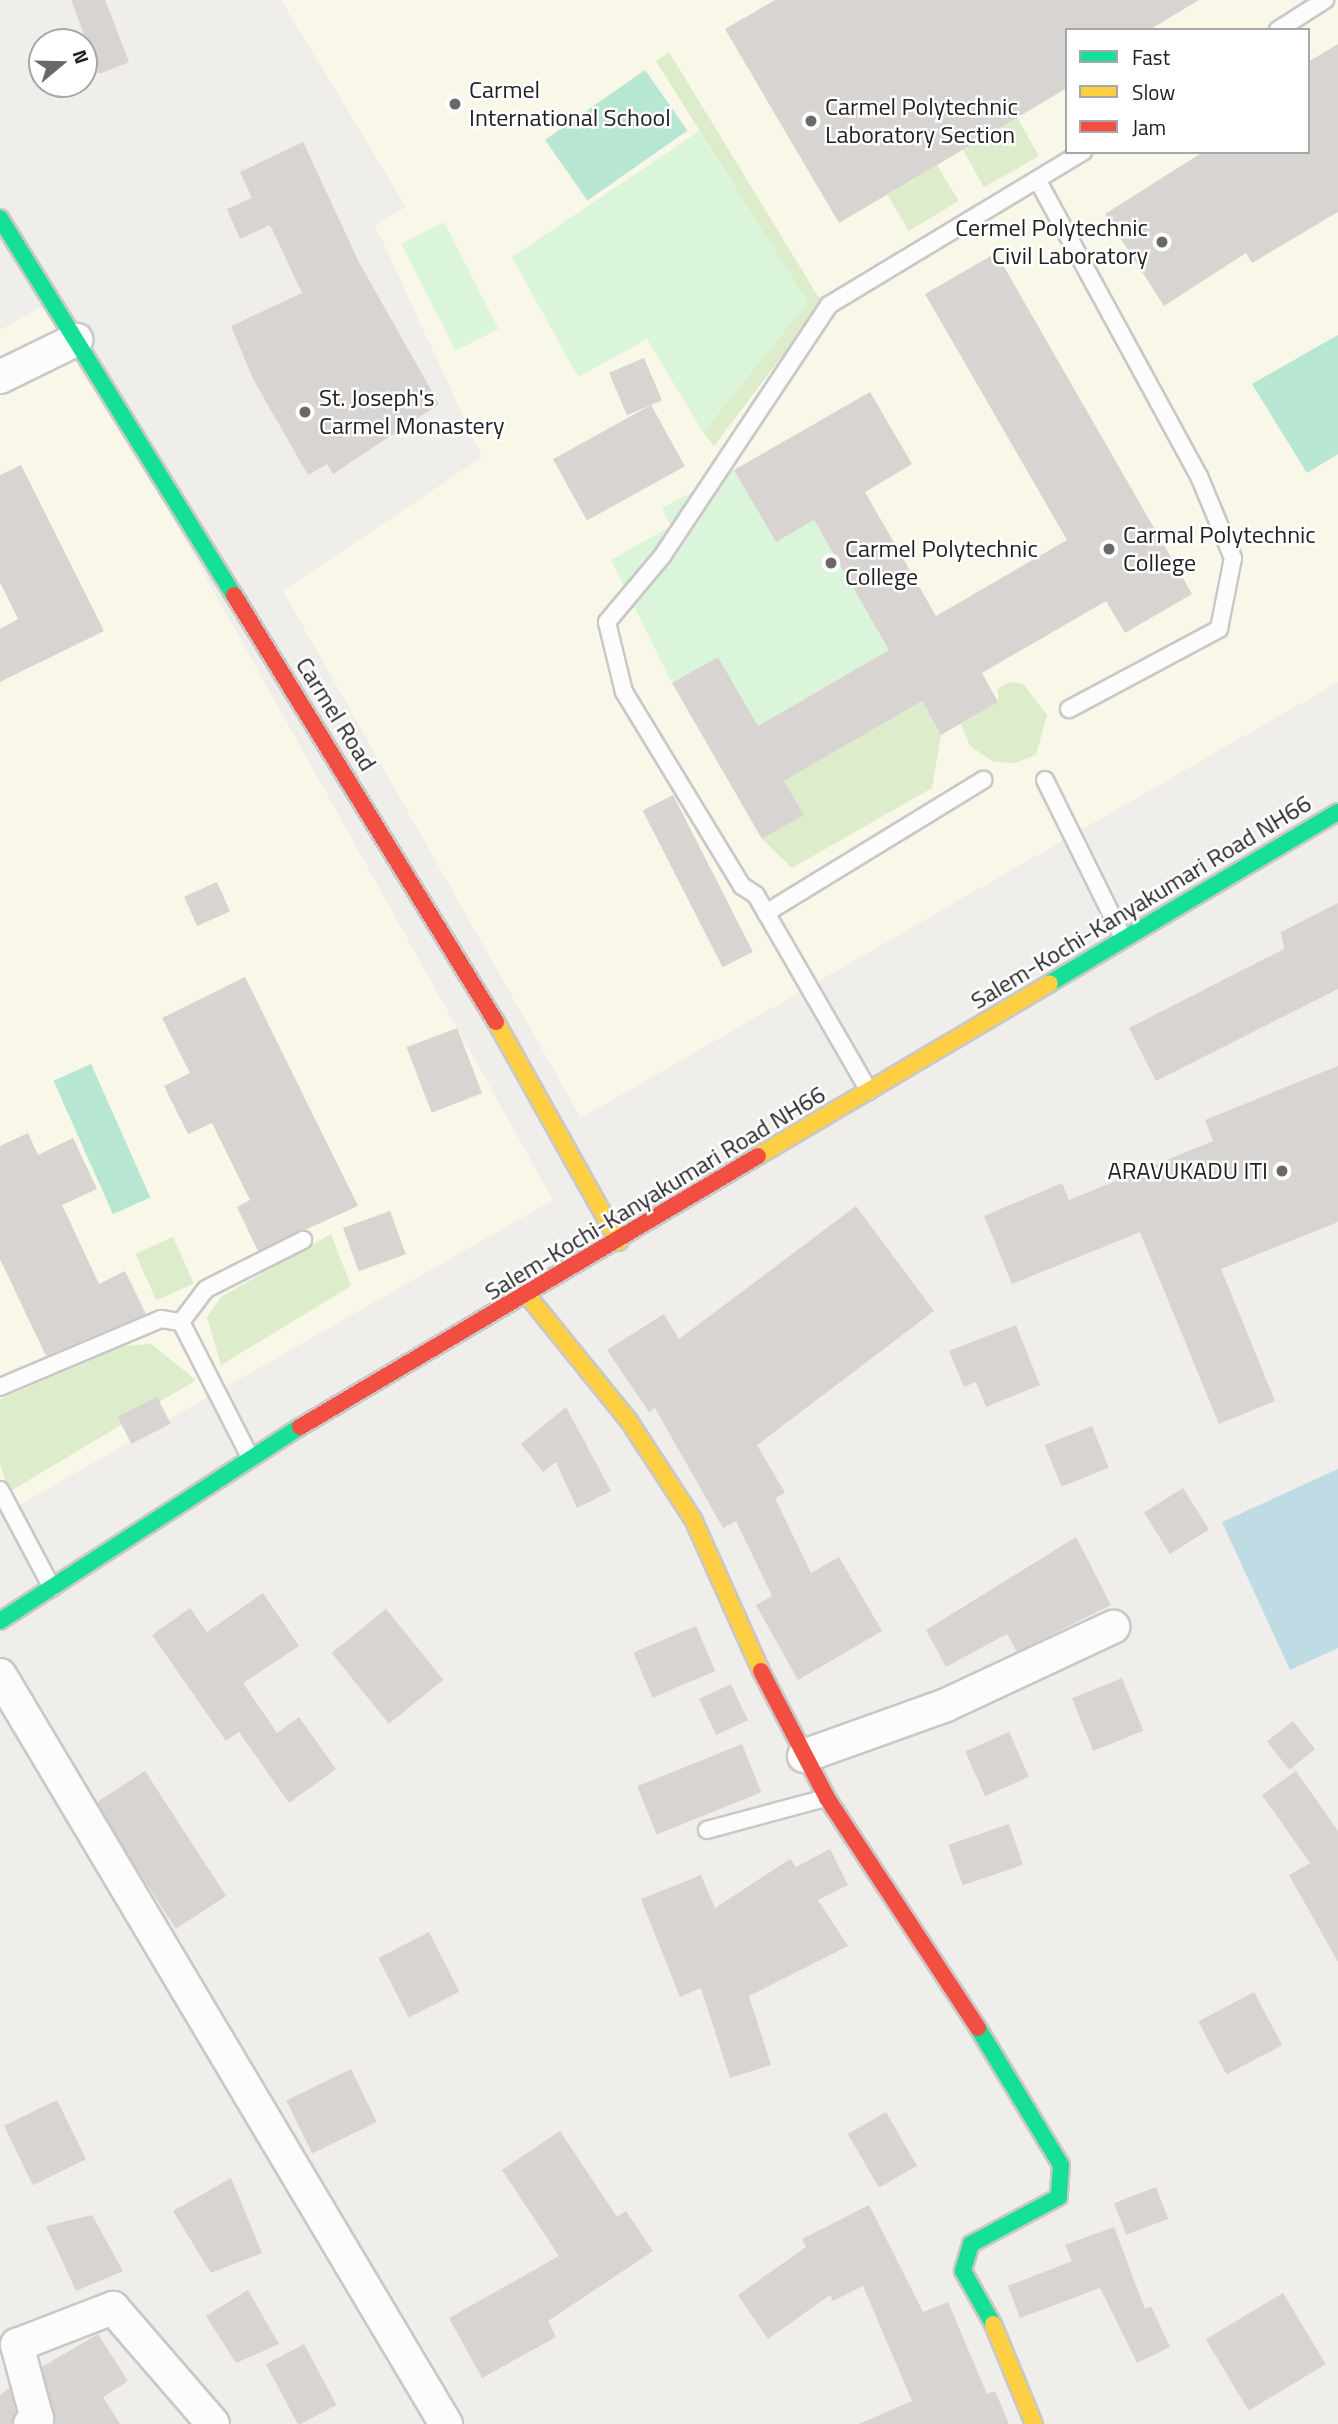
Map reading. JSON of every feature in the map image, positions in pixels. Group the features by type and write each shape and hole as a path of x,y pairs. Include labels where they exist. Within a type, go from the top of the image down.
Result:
{"main road":[{"name":"Carmel Road","path":"0,218 462,962 619,1242"},
{"name":"Salem-Kochi-Kanyakumari Road NH66","path":"0,1621 53,1590 250,1457 619,1242 1122,936 1337,814"},
{"path":"527,1296 629,1421 693,1519 804,1756 827,1798 930,1947 1061,2165 1059,2197 971,2244 963,2271 1010,2354 1034,2424"}],"street":[{"path":"0,377 76,340"},
{"path":"804,1756 944,1706 1113,1627"},
{"path":"0,1675 446,2424"},
{"path":"30,2424 37,2419 17,2345 113,2308 213,2424"}],"lane":[{"path":"1281,28 1325,0"},
{"path":"869,1091 756,895 742,886 624,692 624,669 607,622 663,555 829,305 1080,154"},
{"path":"1038,181 1199,476 1233,558 1219,629 1069,709"},
{"path":"766,913 983,780"},
{"path":"1045,780 1122,936"},
{"path":"181,1322 206,1289 303,1240"},
{"path":"0,1387 161,1319 181,1322"},
{"path":"181,1322 250,1457"},
{"path":"0,1490 53,1590"},
{"path":"706,1830 827,1798"}],"shaded area":[{"name":"Carmel Polytechnic College","path":"281,0 1338,0 1338,682 581,1118 283,591 482,457 375,225 406,207"},
{"path":"52,301 553,1200 0,1516 0,330"}],"green space":[{"path":"669,52 822,303 714,446 703,432 785,330 768,240 656,61"},
{"path":"645,70 687,131 588,201 545,140"},
{"path":"1017,117 1039,156 984,187 962,148"},
{"path":"699,131 808,302 703,432 647,339 578,377 512,257"},
{"path":"937,165 959,201 909,231 887,195"},
{"path":"444,222 498,329 456,351 401,244"},
{"path":"1338,335 1338,454 1307,473 1252,384"},
{"path":"734,470 776,542 814,520 889,650 758,726 718,657 672,683 611,560 671,526 662,508"},
{"path":"1009,682 1023,684 1047,715 1036,755 1015,763 994,762 970,746 961,724 998,702 998,688"},
{"path":"922,701 941,735 932,788 792,868 762,839 804,815 784,781"},
{"path":"91,1064 150,1197 113,1214 54,1081"},
{"path":"331,1234 351,1286 221,1365 207,1317 221,1297"},
{"path":"173,1237 194,1284 156,1300 136,1254"},
{"path":"151,1344 196,1380 9,1492 0,1464 0,1399 124,1346"}],"water":[{"path":"1338,1469 1338,1648 1290,1670 1222,1522"}],"building":[{"path":"71,0 105,0 129,62 99,74 98,28 82,28"},
{"path":"775,0 1199,0 1152,28 1065,28 1065,89 839,223 725,29"},
{"path":"1338,44 1338,212 1252,263 1246,253 1164,306 1105,214 1200,154 1310,154 1310,61"},
{"path":"303,142 360,264 439,404 333,474 327,464 308,475 253,379 231,326 302,293 270,225 240,239 227,209 252,198 240,172"},
{"name":"Carmal Polytechnic College","path":"996,253 1192,594 1125,633 1106,601 982,673 998,702 941,735 922,701 784,781 804,815 762,839 672,683 718,657 758,726 889,650 814,520 776,542 734,470 870,392 912,464 865,492 936,616 1067,540 925,294"},
{"path":"644,358 662,400 627,415 609,373"},
{"path":"651,405 685,466 587,521 553,459"},
{"path":"21,465 104,631 0,682 0,629 18,619 0,582 0,475"},
{"path":"673,795 753,952 723,967 643,810"},
{"path":"217,882 230,911 197,926 184,897"},
{"path":"1338,903 1338,989 1156,1081 1129,1028 1284,949 1281,932"},
{"path":"245,977 358,1206 258,1251 237,1207 250,1200 212,1123 188,1134 164,1086 190,1073 162,1018"},
{"path":"457,1028 482,1093 432,1113 407,1047"},
{"path":"1338,1066 1338,1222 1221,1269 1275,1401 1219,1424 1140,1232 1012,1284 984,1216 1062,1183 1069,1200 1213,1141 1205,1120"},
{"path":"28,1133 38,1155 73,1138 97,1189 62,1205 99,1284 125,1271 146,1314 46,1356 0,1259 0,1146"},
{"path":"856,1206 934,1311 757,1445 785,1493 775,1498 811,1573 839,1557 882,1631 798,1680 756,1605 772,1596 736,1521 723,1528 655,1408 649,1412 607,1350 664,1314 679,1339"},
{"path":"390,1211 406,1254 359,1271 343,1228"},
{"path":"1016,1325 1040,1385 986,1407 976,1382 964,1387 949,1351"},
{"path":"157,1397 171,1424 131,1444 118,1417"},
{"path":"566,1407 611,1491 577,1508 556,1462 543,1472 521,1444"},
{"path":"1092,1426 1109,1468 1062,1487 1045,1445"},
{"path":"1183,1488 1209,1530 1170,1554 1144,1512"},
{"path":"1076,1537 1111,1605 1017,1652 1007,1634 946,1667 926,1630"},
{"path":"263,1593 299,1646 243,1683 277,1733 299,1717 336,1769 289,1803 239,1732 226,1741 152,1635 190,1608 207,1632"},
{"path":"386,1609 443,1680 389,1724 332,1653"},
{"path":"696,1626 715,1671 653,1698 633,1653"},
{"path":"1122,1678 1143,1731 1093,1751 1072,1698"},
{"path":"731,1684 748,1720 716,1735 699,1699"},
{"path":"1293,1721 1315,1749 1289,1770 1267,1741"},
{"path":"1009,1732 1029,1777 985,1796 965,1752"},
{"path":"742,1744 761,1792 657,1835 637,1786"},
{"path":"145,1771 226,1896 176,1929 95,1804"},
{"path":"1296,1771 1338,1831 1338,1962 1289,1875 1310,1863 1262,1795"},
{"path":"1009,1824 1023,1865 962,1885 948,1845"},
{"path":"830,1849 848,1885 818,1900 848,1946 749,1996 771,2065 730,2078 701,1988 680,1997 641,1899 701,1875 715,1908 790,1859 796,1867"},
{"path":"429,1932 459,1992 409,2018 378,1958"},
{"path":"1254,1992 1282,2045 1227,2075 1198,2022"},
{"path":"351,2069 377,2122 312,2154 286,2101"},
{"path":"57,2100 86,2159 33,2185 4,2126"},
{"path":"886,2112 917,2166 879,2188 848,2134"},
{"path":"560,2131 617,2217 626,2211 653,2251 548,2321 556,2337 482,2378 449,2318 559,2256 502,2170"},
{"path":"231,2178 262,2253 211,2273 173,2211"},
{"path":"1156,2187 1168,2219 1126,2235 1114,2203"},
{"path":"869,2205 923,2312 948,2302 987,2394 995,2391 1009,2424 859,2424 912,2401 863,2286 833,2301 830,2295 768,2339 738,2295 806,2247 802,2239"},
{"path":"92,2215 123,2271 76,2291 46,2226"},
{"path":"1114,2227 1145,2309 1151,2306 1170,2347 1137,2363 1100,2288 1020,2318 1008,2286 1072,2261 1065,2245"},
{"path":"248,2290 279,2344 236,2363 206,2316"},
{"path":"1283,2293 1326,2364 1249,2410 1206,2339"},
{"path":"98,2334 128,2381 103,2397 120,2424 54,2424 42,2367"},
{"path":"304,2344 336,2405 298,2424 266,2364"},
{"path":"10,2388 16,2413 12,2424 0,2424 0,2395"}],"traffic: fast":[{"path":"0,218 234,595"},
{"path":"1050,983 1338,812"},
{"path":"0,1621 300,1427"},
{"path":"978,2028 1061,2165 1059,2197 971,2244 963,2271 993,2324"}],"traffic: slow":[{"path":"758,1156 1050,983"},
{"path":"496,1022 619,1242"},
{"path":"527,1295 629,1421 693,1519 761,1671"},
{"path":"993,2324 1034,2424"}],"traffic: jam":[{"path":"234,595 496,1022"},
{"path":"300,1427 758,1156"},
{"path":"761,1671 827,1798 978,2028"}],"place":[{"name":"Carmel International School","path":"455,104"},
{"name":"Carmel Polytechnic Laboratory Section","path":"811,121"},
{"name":"Cermel Polytechnic Civil Laboratory","path":"1162,242"},
{"name":"St. Joseph's Carmel Monastery","path":"305,412"},
{"name":"Carmal Polytechnic College","path":"1109,549"},
{"name":"Carmel Polytechnic College","path":"831,563"},
{"name":"ARAVUKADU ITI","path":"1282,1171"}]}
